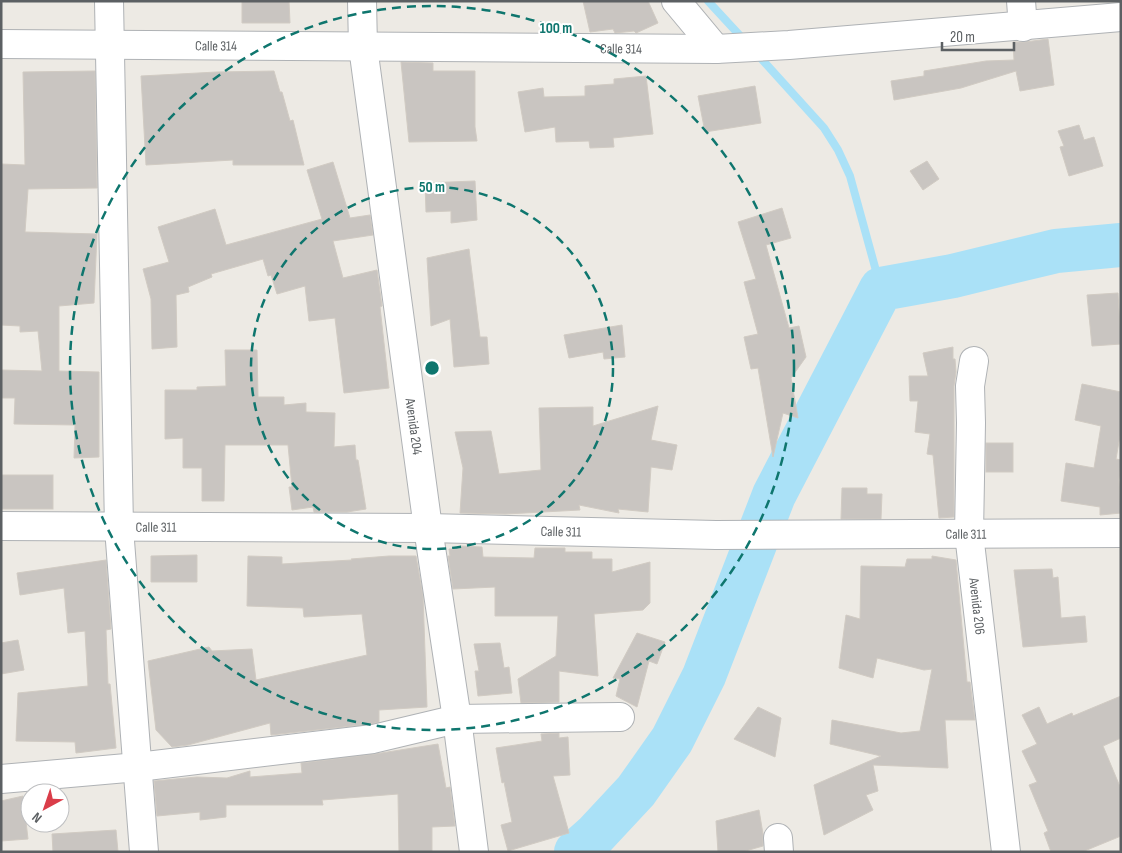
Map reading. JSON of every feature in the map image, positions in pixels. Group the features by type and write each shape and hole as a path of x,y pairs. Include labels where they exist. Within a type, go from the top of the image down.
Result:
{"street":[{"path":"109,1 118,528 144,852"},
{"name":"Avenida 204","path":"362,1 363,46 474,852"},
{"path":"676,1 716,48"},
{"name":"Calle 314","path":"1,44 716,48 789,45 1022,14 1121,18"},
{"name":"Avenida 206","path":"974,361 970,386 969,534 1006,852"},
{"name":"Calle 311","path":"1,526 428,528 716,536 1121,533"},
{"path":"1,779 138,767 373,739 457,719 620,717"}],"building":[{"path":"242,1 289,1 290,23 242,23"},
{"path":"583,1 648,1 658,23 636,33 634,31 615,33 613,29 590,32"},
{"path":"1048,39 1054,85 1020,91 1016,71 961,88 894,100 891,81 924,76 924,71 986,61 1014,60 1013,42"},
{"path":"401,62 433,63 433,71 475,71 475,127 477,141 409,142"},
{"path":"95,71 97,188 28,189 25,232 97,234 94,303 59,306 59,371 99,372 99,457 74,458 75,425 14,424 15,398 1,398 1,370 42,371 38,331 20,332 20,326 1,325 1,164 25,165 23,72"},
{"path":"274,71 290,121 293,120 304,165 233,165 233,160 146,165 141,76"},
{"path":"646,76 653,134 613,138 614,147 590,148 589,141 556,142 555,127 525,132 518,92 543,88 544,97 585,96 585,86 614,84 614,79"},
{"path":"755,86 761,123 705,132 698,96"},
{"path":"1079,125 1084,140 1094,137 1103,166 1069,176 1060,147 1064,146 1058,131"},
{"path":"927,161 939,179 923,190 910,171"},
{"path":"333,162 350,218 370,215 373,235 333,241 343,278 377,270 389,388 344,393 335,318 309,321 305,286 277,294 271,275 268,276 263,259 211,274 212,277 188,287 189,292 176,295 177,347 152,349 151,299 143,269 169,262 158,227 215,209 226,245 322,219 307,170"},
{"path":"475,181 477,220 451,223 451,211 426,212 425,183"},
{"path":"782,208 791,238 766,245 789,328 799,326 806,357 791,378 798,418 783,413 773,457 758,368 751,369 744,337 758,334 744,282 756,279 738,222"},
{"path":"469,249 480,337 487,337 489,364 454,367 450,319 431,326 427,258"},
{"path":"1118,293 1121,344 1092,346 1087,295"},
{"path":"622,325 625,357 604,359 603,352 569,358 564,335"},
{"path":"953,347 956,372 954,386 954,517 939,518 933,455 927,454 930,434 915,432 918,401 910,401 909,376 928,376 923,353"},
{"path":"225,350 257,350 258,397 284,397 284,405 306,403 306,412 335,413 334,447 355,445 356,460 358,460 366,509 347,512 314,512 313,507 292,510 289,487 292,487 288,445 225,445 224,501 202,501 202,468 183,468 183,438 165,439 165,390 197,390 197,387 226,386"},
{"path":"1082,384 1121,392 1121,430 1116,459 1121,460 1119,480 1121,513 1100,515 1100,507 1061,501 1066,463 1094,468 1101,426 1075,420"},
{"path":"658,406 651,440 677,445 672,470 651,467 648,512 618,509 619,513 579,505 580,510 506,514 460,513 463,468 455,432 491,431 499,474 541,470 539,408 593,407 593,426"},
{"path":"986,443 1013,443 1013,472 986,472"},
{"path":"1,475 53,475 53,509 1,509"},
{"path":"842,488 867,488 867,494 882,494 881,519 841,519"},
{"path":"460,546 482,547 483,557 534,558 535,548 565,548 565,552 592,552 592,559 612,559 612,572 650,562 650,603 643,610 594,614 598,676 559,671 559,702 521,703 518,679 556,656 558,616 495,616 495,587 453,589 448,556 450,556 449,549 460,549"},
{"path":"197,555 197,582 151,582 151,556"},
{"path":"248,556 282,557 282,564 389,556 416,556 423,596 427,707 379,710 379,722 370,724 271,735 270,723 188,745 172,747 156,730 148,661 209,647 212,651 252,649 256,680 367,655 362,614 304,617 303,608 247,606"},
{"path":"932,556 956,560 967,682 970,682 975,720 945,720 948,768 873,765 878,791 866,795 873,810 824,835 814,785 881,756 830,744 832,720 901,733 920,731 932,669 924,670 877,658 873,678 839,668 846,615 860,619 861,566 905,567 907,559 932,559"},
{"path":"106,560 111,629 106,630 108,684 110,684 116,748 76,753 75,742 16,741 18,693 88,686 85,631 68,633 64,588 20,595 17,573"},
{"path":"1052,569 1053,578 1058,577 1061,618 1085,616 1087,642 1023,647 1014,570"},
{"path":"637,633 665,642 657,664 649,661 637,707 616,696 620,679 613,678"},
{"path":"18,640 24,670 1,674 1,643"},
{"path":"500,643 504,668 509,667 512,693 478,696 475,671 479,671 474,644"},
{"path":"1121,696 1121,738 1103,746 1121,789 1121,836 1082,852 1051,852 1044,833 1048,831 1029,785 1037,782 1022,751 1037,744 1022,715 1039,707 1047,724 1072,713 1073,716"},
{"path":"758,707 781,718 775,757 734,739"},
{"path":"559,733 559,738 568,737 570,775 553,776 569,833 508,851 501,825 512,822 504,782 502,783 496,748 542,741 541,734"},
{"path":"438,744 446,788 450,787 455,826 432,827 432,852 399,852 398,794 322,800 323,805 226,805 226,817 200,820 200,812 157,816 154,781 197,777 227,778 250,771 250,777 302,773 301,763"},
{"path":"20,797 20,833 27,833 28,839 1,841 1,801"},
{"path":"759,810 763,846 742,852 718,852 716,821"},
{"path":"116,830 118,852 53,852 52,834"}],"waterway":[{"path":"708,1 744,40"},
{"path":"757,54 824,128 838,150 850,176 881,289"},
{"path":"576,852 595,835 636,791 672,740 704,676 774,495 881,289 953,276 1056,251 1121,245"}]}
